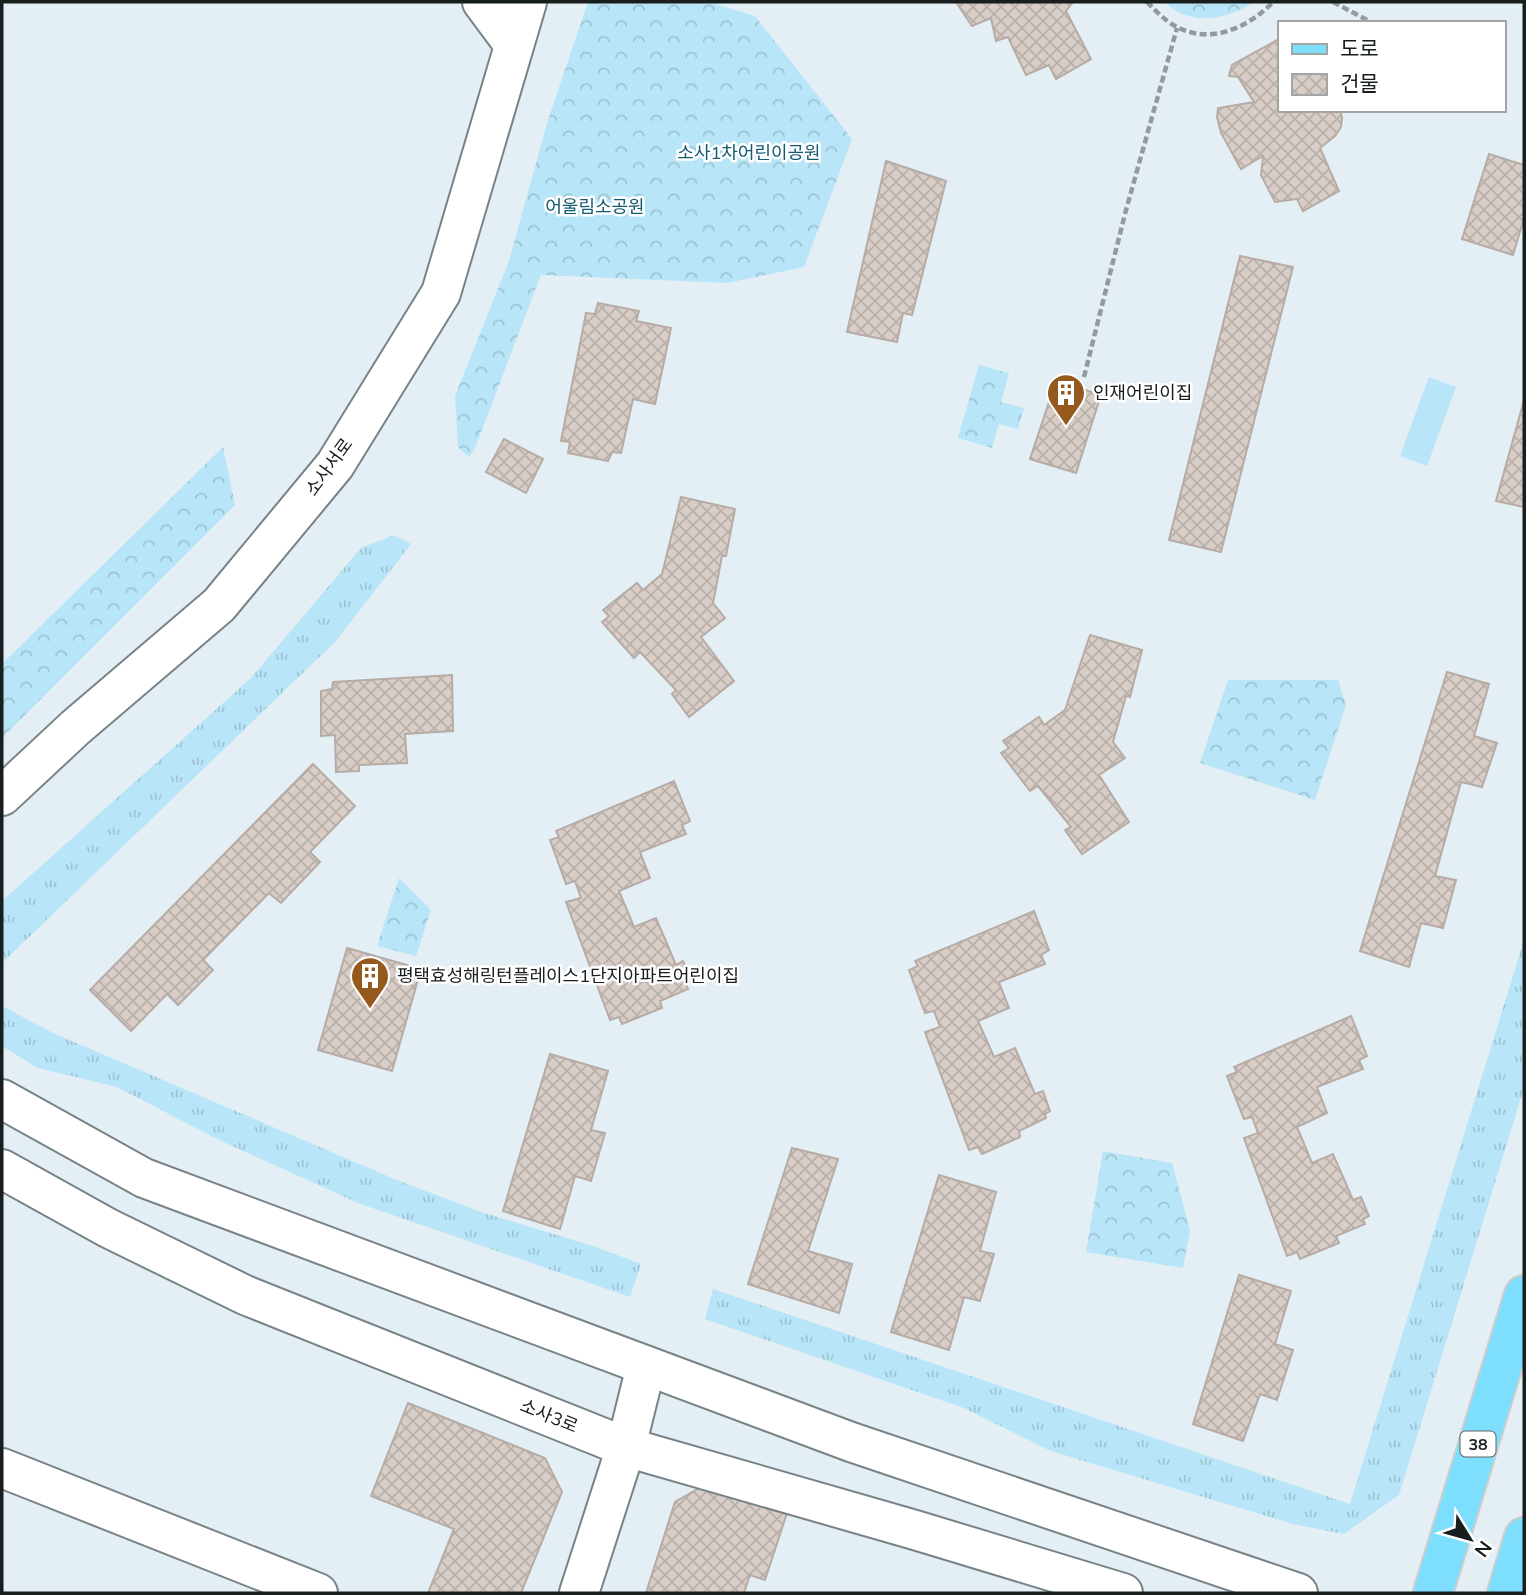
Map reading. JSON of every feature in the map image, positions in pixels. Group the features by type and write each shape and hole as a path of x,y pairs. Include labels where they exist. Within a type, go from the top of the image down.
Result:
{"main road":[{"name":"38","path":"1433,1593 1524,1295"},
{"path":"1507,1593 1524,1538"}],"street":[{"path":"482,2 514,45"},
{"name":"소사서로","path":"2,796 76,727 219,605 335,465 441,293 527,2"},
{"path":"2,1099 144,1178 851,1442 1298,1593"},
{"name":"소사3로","path":"2,1169 108,1228 244,1294 626,1447 1123,1593"},
{"path":"579,1593 626,1447 646,1366"},
{"path":"2,1468 318,1593"}],"path":[{"path":"1147,2 1177,28 1208,35 1244,25 1273,2"},
{"path":"1333,2 1369,21"},
{"path":"1084,377 1126,210 1177,28"}],"green space":[{"name":"소사1차어린이공원","path":"588,2 709,2 755,16 852,139 804,267 727,283 541,275 475,448 469,457 458,447 455,396 509,261 548,120"},
{"path":"1165,2 1253,2 1220,17 1197,18 1175,10"},
{"path":"979,365 1009,373 1001,402 1024,408 1018,429 999,424 992,448 958,438"},
{"path":"1429,377 1456,387 1427,466 1400,456"},
{"path":"223,447 235,505 2,738 2,664"},
{"path":"394,535 411,544 335,642 2,963 2,901 251,678 361,548"},
{"path":"1228,680 1338,680 1346,705 1315,800 1200,763"},
{"path":"399,878 431,910 416,956 377,946"},
{"path":"1524,940 1524,1088 1399,1495 1344,1534 1293,1524 1051,1451 964,1408 705,1319 713,1289 1350,1504"},
{"path":"2,1006 53,1033 397,1180 478,1211 593,1246 641,1264 630,1297 358,1203 219,1140 117,1087 38,1068 2,1046"},
{"path":"1103,1151 1172,1163 1190,1230 1183,1268 1086,1252"}],"building":[{"path":"956,2 1073,2 1066,11 1091,59 1056,79 1049,65 1026,75 1008,37 996,41 991,18 972,26"},
{"path":"1278,40 1278,112 1340,112 1341,127 1335,136 1320,148 1339,191 1303,211 1297,199 1275,202 1261,175 1263,156 1241,169 1221,133 1217,117 1218,108 1254,102 1238,77 1229,76 1232,65"},
{"path":"1489,154 1524,165 1524,218 1513,255 1462,239"},
{"path":"886,161 946,181 912,315 903,313 897,342 847,332"},
{"path":"1240,256 1293,267 1221,552 1169,540"},
{"path":"598,303 639,311 636,321 671,328 655,404 633,399 621,453 612,452 608,461 568,453 570,442 561,441 586,313 595,314"},
{"name":"인재어린이집","path":"1056,381 1101,395 1076,473 1030,459"},
{"path":"1524,400 1524,507 1496,501"},
{"path":"504,439 543,459 526,493 486,472"},
{"path":"681,497 735,509 713,603 725,618 701,637 734,681 689,717 672,694 676,690 640,652 634,658 602,622 609,616 603,610 637,583 643,590 662,574"},
{"path":"1090,635 1142,650 1130,697 1126,696 1113,742 1125,758 1099,775 1129,822 1082,854 1065,830 1071,827 1038,786 1030,791 1001,753 1009,748 1003,741 1039,717 1044,725 1065,710"},
{"path":"1447,672 1489,684 1474,736 1497,743 1482,787 1461,782 1435,876 1456,880 1443,928 1421,923 1409,967 1360,951"},
{"path":"452,675 453,731 405,734 407,763 359,765 359,771 336,772 335,735 321,736 321,691 332,689 333,682"},
{"path":"313,764 355,806 310,852 320,862 281,903 269,893 203,960 213,970 178,1005 167,994 131,1031 90,990"},
{"path":"674,781 690,821 682,825 686,834 640,852 650,878 619,891 634,927 656,918 676,965 683,961 692,981 686,984 688,989 660,1001 662,1008 622,1024 619,1017 610,1020 566,902 581,898 575,881 566,884 550,840 559,837 556,831"},
{"path":"1034,911 1049,950 1041,955 1045,964 999,982 1009,1008 978,1021 994,1057 1015,1048 1035,1094 1043,1091 1050,1111 1045,1114 1046,1118 1019,1131 1020,1137 982,1154 978,1147 969,1150 925,1032 940,1027 934,1011 925,1013 909,970 918,966 915,961"},
{"name":"평택효성해링턴플레이스1단지아파트어린이집","path":"347,948 421,969 392,1071 318,1050"},
{"path":"1351,1016 1367,1056 1359,1060 1363,1069 1317,1087 1327,1113 1297,1127 1312,1163 1333,1154 1353,1200 1361,1197 1369,1216 1363,1219 1365,1224 1336,1236 1339,1243 1300,1259 1297,1252 1287,1256 1244,1138 1258,1133 1252,1117 1244,1119 1227,1076 1237,1072 1234,1067"},
{"path":"550,1054 608,1071 591,1130 605,1133 591,1181 575,1176 560,1229 503,1211"},
{"path":"792,1148 838,1159 808,1251 852,1264 839,1313 748,1284"},
{"path":"939,1175 996,1192 980,1251 994,1254 980,1301 964,1297 949,1350 891,1332"},
{"path":"1239,1275 1291,1291 1275,1344 1293,1350 1277,1400 1260,1394 1243,1441 1193,1424"},
{"path":"408,1403 545,1458 562,1492 521,1593 428,1593 454,1529 371,1496"},
{"path":"715,1479 788,1510 765,1580 750,1575 744,1593 646,1593 675,1502"}],"place":[{"name":"인재어린이집","path":"1066,427"},
{"name":"평택효성해링턴플레이스1단지아파트어린이집","path":"370,1010"}],"park label":[{"name":"어울림소공원","path":"595,207"}]}
